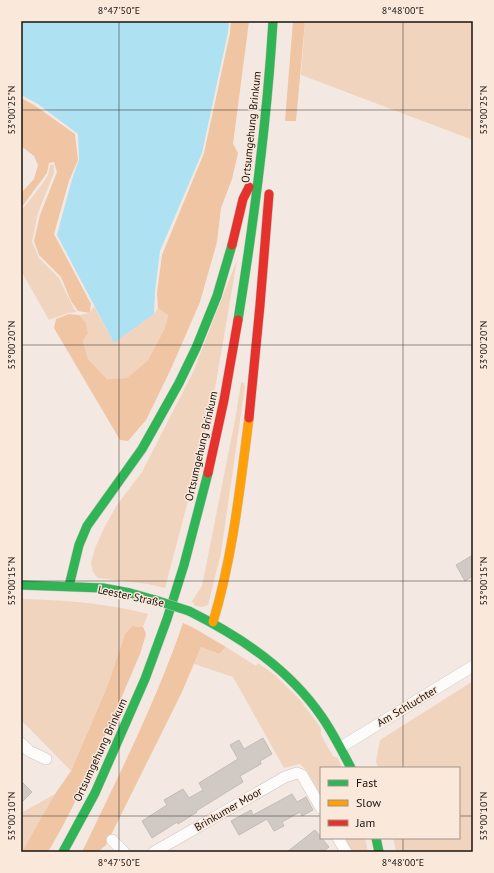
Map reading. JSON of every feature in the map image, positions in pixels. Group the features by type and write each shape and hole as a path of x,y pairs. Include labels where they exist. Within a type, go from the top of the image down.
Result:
{"main road":[{"name":"Ortsumgehung Brinkum","path":"63,852 74,833 108,763 148,672 181,575 206,482 226,390 265,166 264,130 273,21"},
{"path":"69,586 79,545 86,526 149,438 179,384 196,348 223,276 233,243 243,199 265,166"},
{"path":"213,622 219,603 233,533 247,436 258,339 269,188"},
{"name":"Leester Straße","path":"21,585 69,586 115,590 155,600 189,611 213,622 254,648 294,681 322,716 341,747 351,767"},
{"path":"376,839 379,852"}],"street":[{"name":"Am Schluchter","path":"341,747 473,666"},
{"path":"21,743 29,751 46,759"},
{"name":"Brinkumer Moor","path":"154,852 285,777 297,773 303,776 320,806"},
{"path":"339,839 346,852"},
{"path":"112,840 124,852"}],"shaded area":[{"path":"231,21 249,21 233,144 238,153 232,179 221,208 217,242 200,302 170,371 146,420 128,441 120,440 54,328 56,319 69,314 79,315 86,323 88,333 83,341 88,359 107,379 127,378 148,360 165,328 168,315 158,308 157,293 162,255 204,153 230,33"},
{"path":"293,21 305,21 296,121 285,121"},
{"path":"305,21 473,21 473,140 301,75"},
{"path":"21,98 34,105 75,134 78,160 69,181 54,234 91,304 90,313 78,311 71,301 61,277 39,255 34,241 40,215 57,172 54,162 49,163 47,173 21,208 21,193 34,179 38,165 34,156 21,146"},
{"path":"50,165 54,165 54,173 38,213 32,242 39,258 59,278 74,309 77,312 68,313 49,320 21,271 21,211 48,175"},
{"path":"237,260 216,383 198,463 165,588 148,584 98,578 93,572 91,563 95,548 117,505 142,472 193,372"},
{"path":"94,306 114,343 154,314 158,308 168,314 165,328 148,360 127,378 107,379 88,359 83,341 88,333 86,323 79,315 90,313"},
{"path":"243,382 245,386 221,553 208,605 202,607 195,606 192,601 202,586 241,383"},
{"path":"21,599 85,603 117,607 148,614 143,627 132,626 125,634 107,687 71,771 21,720"},
{"path":"183,623 226,647 219,654 201,647 182,692 106,845 98,852 82,852 149,710"},
{"path":"132,626 143,627 146,634 140,654 86,780 48,852 22,852 55,794 71,771 107,687 125,634"},
{"path":"201,647 219,654 226,647 256,666 258,663 275,675 300,700 321,728 321,735 333,756 338,758 342,767 320,767 320,794 307,771 300,764 284,768 233,677 194,664"},
{"path":"473,681 473,852 396,852 393,839 460,839 460,767 378,767 376,761 380,740"},
{"path":"55,794 26,847 21,852 21,813"},
{"path":"345,839 365,839 368,852 352,852"}],"water":[{"path":"21,21 229,21 228,32 202,153 160,251 154,314 114,343 57,235 72,179 79,160 78,134 38,104 21,95"}],"building":[{"path":"473,555 473,576 465,581 456,565"},
{"path":"263,738 272,754 260,761 261,764 240,776 243,782 178,824 177,822 152,838 142,821 167,805 164,800 183,789 189,798 203,790 199,783 238,759 230,745 239,740 244,749"},
{"path":"21,781 32,792 21,803"},
{"path":"292,794 297,802 306,797 313,810 302,816 300,812 282,822 284,826 274,831 267,819 239,835 231,821 251,810 253,815"},
{"path":"315,830 320,836 320,839 322,839 329,847 323,852 287,852"}],"traffic: fast":[{"path":"238,320 259,171 273,21"},
{"path":"69,586 79,545 87,526 142,449 179,383 196,348 217,296 232,245"},
{"path":"63,852 95,793 145,679 167,619 184,565 208,473"},
{"path":"21,585 103,588 155,600"},
{"path":"155,600 189,611"},
{"path":"189,611 245,643 279,669 295,684 322,717 350,767"},
{"path":"376,839 379,852"}],"traffic: slow":[{"path":"213,622 231,547 249,418"}],"traffic: jam":[{"path":"232,245 243,199 249,187"},
{"path":"249,418 269,194"},
{"path":"208,473 224,400 238,320"}]}
